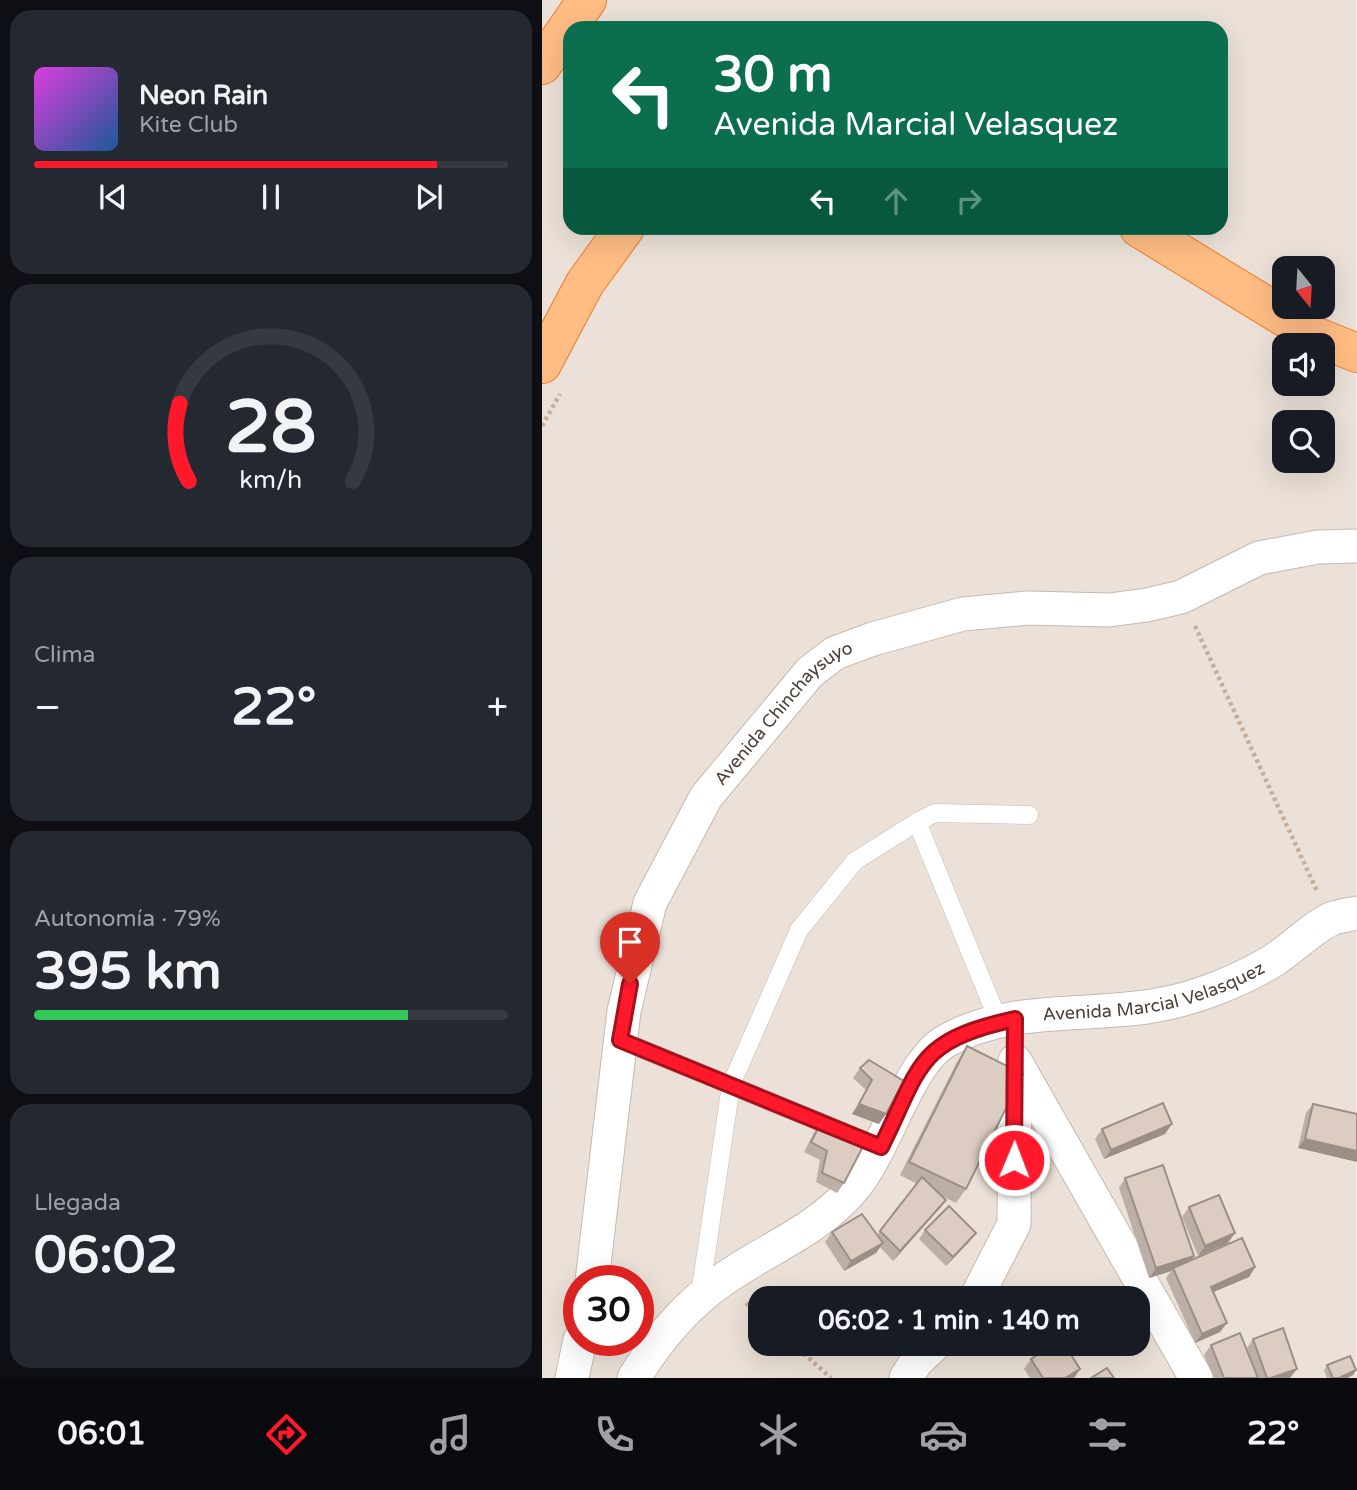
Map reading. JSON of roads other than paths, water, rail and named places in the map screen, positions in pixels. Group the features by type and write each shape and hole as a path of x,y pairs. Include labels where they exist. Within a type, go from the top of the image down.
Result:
{"highway":[{"path":"572,21 587,0"},
{"path":"542,65 563,35"},
{"path":"542,364 585,283 620,235"},
{"path":"1150,235 1317,337 1356,353"}],"street":[{"name":"Avenida Chinchaysuyo","path":"594,1265 624,1010 650,902 706,797 810,672 835,653 873,639 963,614 1028,608 1109,610 1181,597 1259,558 1318,547 1356,546"},
{"name":"Avenida Marcial Velasquez","path":"634,1378 656,1342 699,1298 830,1211 859,1182 868,1142 919,1064 943,1042 978,1026 1044,1013 1162,1004 1215,988 1269,963 1344,916"},
{"path":"984,1286 1013,1224 1015,1060 1007,1021"},
{"path":"1015,1060 1196,1378"},
{"path":"572,1378 577,1356"},
{"path":"906,1378 922,1356"}],"lane":[{"path":"699,1298 731,1085 799,929 855,861 935,813 1028,815"},
{"path":"917,822 1007,1021"},
{"path":"620,1040 868,1142"}]}
